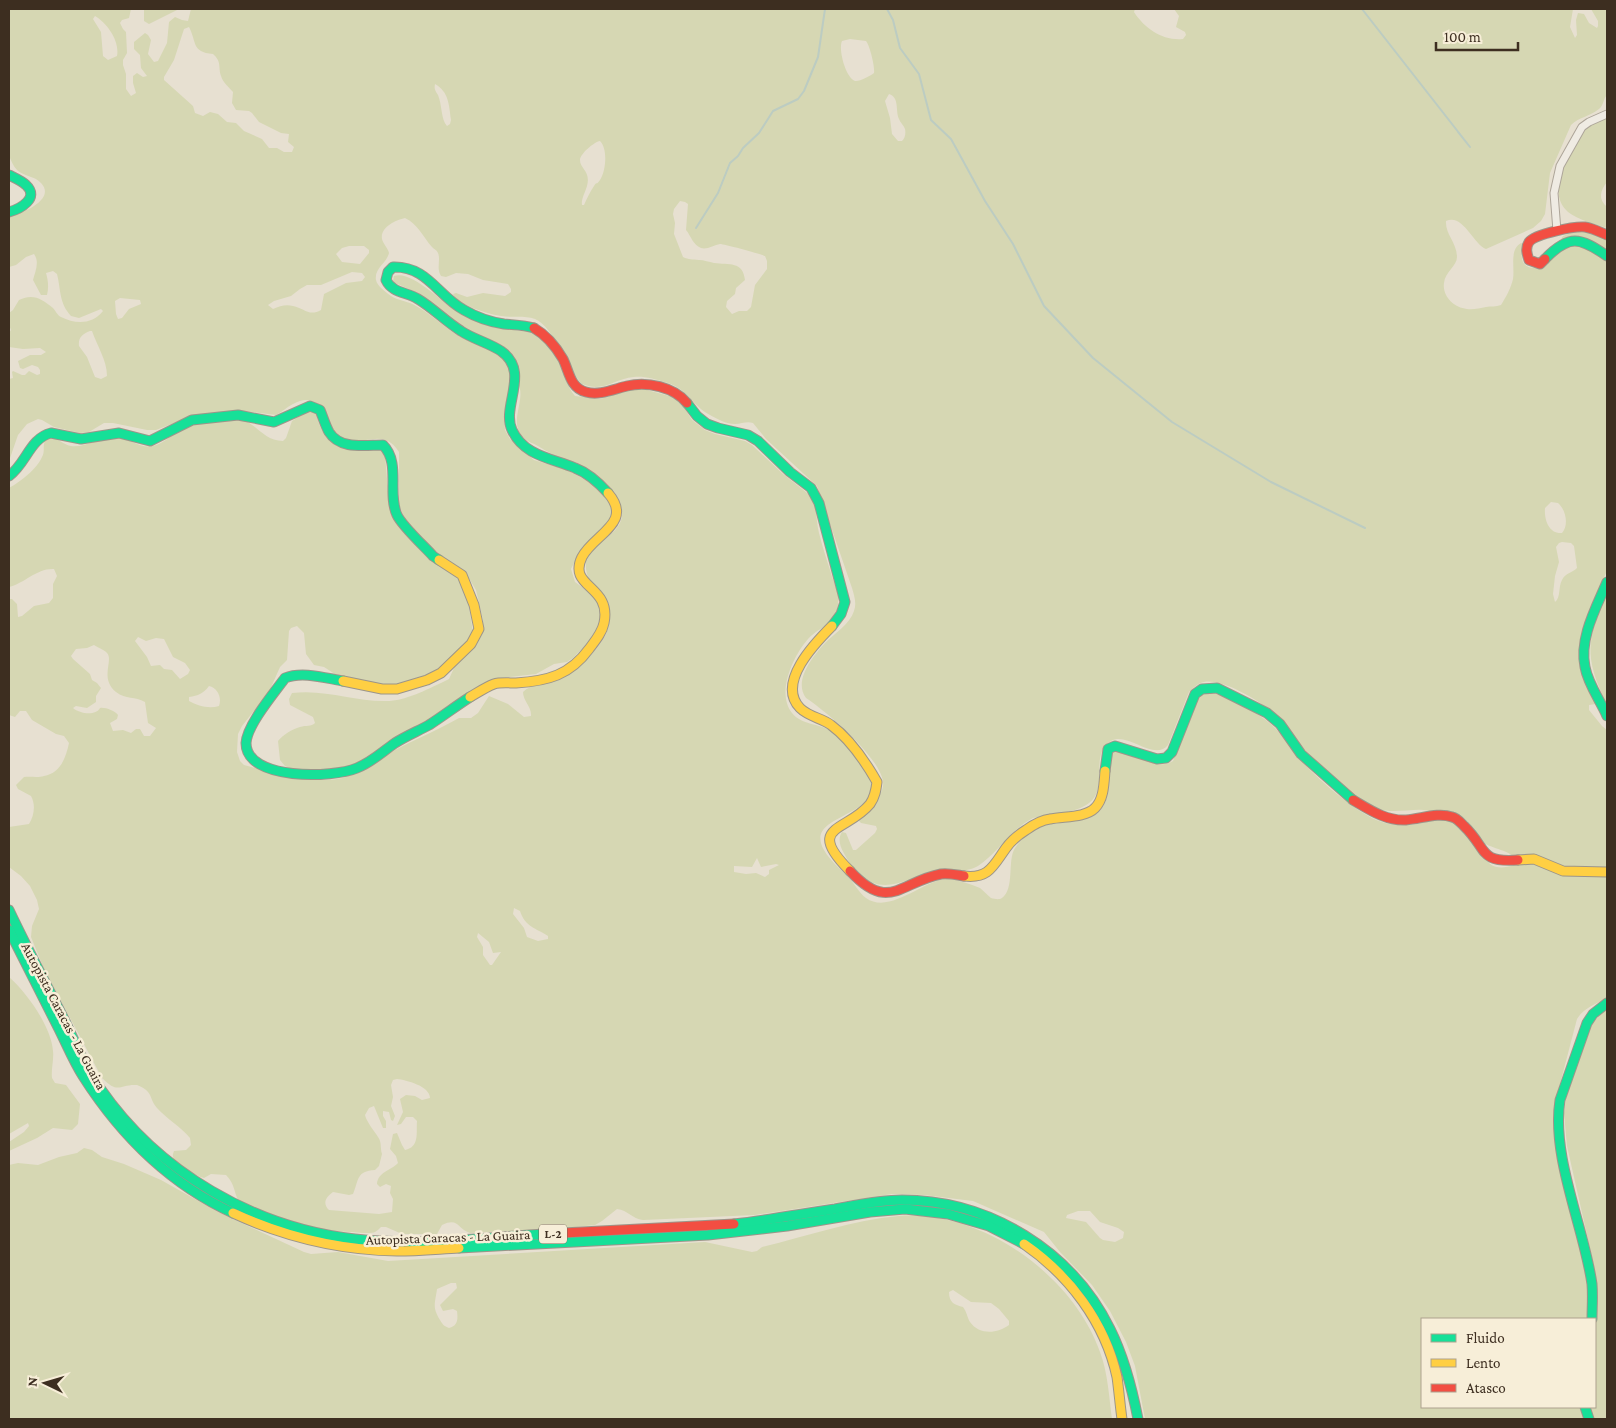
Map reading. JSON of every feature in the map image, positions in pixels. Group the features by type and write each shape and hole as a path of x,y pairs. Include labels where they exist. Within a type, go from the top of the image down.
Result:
{"main road":[{"path":"9,175 26,185 31,195 24,206 9,212"},
{"path":"1607,234 1582,227 1557,231 1540,235 1531,240 1526,252 1530,260 1537,264 1542,263 1558,246 1570,241 1586,243 1607,256"},
{"path":"9,476 18,469 40,437 48,432 62,433 74,438 90,439 107,434 120,433 150,441 192,420 238,415 274,422 310,406 317,407 320,410 329,432 338,442 349,445 383,445 388,450 392,459 394,505 398,518 433,556 462,575 474,605 478,632 471,644 441,673 427,680 397,689 382,689 315,676 289,676 279,685 247,735 246,746 248,753 254,761 265,766 288,773 308,775 336,774 356,769 372,762 393,744 428,725 494,684 532,682 567,671 598,638 604,627 605,612 601,596 583,583 580,578 580,566 586,550 615,521 616,505 605,490 588,476 573,468 544,460 525,446 512,431 509,423 515,378 509,358 500,350 476,340 453,326 415,298 390,287 386,280 388,272 393,267 404,267 416,270 422,274 446,298 469,312 500,323 538,330 551,342 561,356 574,385 578,389 587,392 604,392 636,383 648,384 679,394 686,400 693,412 707,424 757,440 815,492 845,602 839,620 817,640 804,658 794,680 794,697 802,710 825,721 838,731 877,782 871,801 860,813 833,831 830,840 834,854 871,890 880,893 890,893 942,874 977,876 986,874 1012,841 1037,822 1086,813 1098,804 1103,791 1106,755 1111,747 1119,746 1157,759 1169,756 1195,694 1202,689 1212,688 1221,690 1271,716 1280,724 1301,754 1349,798 1378,815 1399,820 1428,816 1450,816 1459,820 1492,859 1502,861 1534,859 1563,870 1607,872"},
{"path":"1607,582 1590,622 1584,655 1586,669 1607,716"},
{"name":"Autopista Caracas - La Guaira","path":"9,910 89,1071 111,1104 136,1134 160,1156 214,1194 248,1211 280,1223 331,1237 398,1242 720,1225 766,1220 891,1200 916,1200 954,1206 987,1216 1028,1236 1052,1253 1077,1278 1100,1308 1110,1328 1133,1388 1138,1419"},
{"name":"Autopista Caracas - La Guaira","path":"9,930 82,1075 92,1093 117,1125 142,1153 161,1168 202,1197 244,1219 277,1232 330,1245 398,1251 720,1234 792,1226 892,1210 916,1210 952,1214 983,1224 1018,1241 1047,1260 1070,1284 1092,1313 1109,1347 1119,1380 1122,1419"},
{"path":"1592,1318 1592,1285 1561,1149 1558,1107 1587,1023 1593,1014 1607,1003"}],"street":[{"path":"1557,231 1554,193 1560,166 1582,127 1607,114"}],"green space":[{"path":"9,9 131,9 129,18 122,20 120,23 126,32 127,53 123,60 123,65 126,74 126,89 131,96 136,93 133,76 137,73 143,77 147,76 141,68 140,55 134,49 134,42 145,33 148,35 151,40 148,54 154,62 158,61 167,43 169,22 175,17 188,21 191,9 1135,9 1134,12 1143,24 1155,33 1168,38 1183,39 1186,35 1185,32 1176,27 1179,16 1174,9 1573,9 1570,27 1575,38 1577,35 1576,20 1578,13 1584,14 1589,23 1597,28 1598,21 1591,9 1607,9 1607,95 1599,109 1571,125 1550,173 1545,214 1541,221 1533,228 1486,249 1458,221 1446,221 1447,230 1455,247 1457,257 1445,279 1444,288 1447,297 1453,304 1462,308 1474,309 1501,305 1512,282 1515,250 1521,243 1523,244 1523,262 1525,265 1534,268 1540,268 1558,252 1571,245 1585,248 1607,259 1607,571 1586,620 1582,633 1579,659 1584,679 1597,702 1596,704 1589,705 1589,710 1607,730 1607,997 1587,1009 1577,1019 1554,1113 1593,1272 1594,1266 1567,1146 1564,1113 1566,1098 1591,1024 1607,1009 1607,1419 1593,1419 1589,1408 1596,1408 1596,1318 1421,1318 1421,1408 1579,1408 1584,1419 1145,1419 1135,1366 1126,1342 1110,1311 1092,1285 1060,1252 1044,1232 973,1201 924,1195 892,1194 755,1215 643,1220 617,1209 595,1225 556,1229 470,1233 452,1222 442,1225 437,1234 402,1234 386,1227 381,1227 376,1232 371,1233 356,1233 317,1228 254,1209 240,1202 232,1183 226,1175 211,1174 204,1178 192,1173 176,1162 173,1158 174,1151 186,1150 191,1145 190,1138 157,1108 146,1090 137,1085 119,1088 112,1086 102,1078 44,969 31,937 32,926 39,909 37,900 30,886 9,867 9,827 29,824 34,810 31,796 18,789 16,785 24,777 41,777 55,772 62,764 69,743 64,736 56,734 32,720 26,711 20,711 15,717 9,715 9,599 12,599 17,604 18,617 22,616 34,606 49,603 53,598 53,584 57,576 54,569 48,569 9,587 9,488 23,479 40,462 47,438 71,446 77,446 116,437 148,447 162,442 186,426 239,420 250,423 270,438 283,441 286,438 292,421 308,411 316,413 322,430 333,443 350,449 374,448 381,450 385,454 389,504 396,523 432,561 458,576 467,595 473,632 470,639 438,671 395,685 383,685 338,676 324,667 314,665 306,654 304,633 297,626 291,628 289,631 287,660 280,667 269,692 242,726 238,734 237,752 240,761 244,765 295,777 322,780 346,777 459,718 471,718 478,713 489,696 508,704 524,717 531,716 523,692 530,687 562,679 590,656 605,636 608,618 590,581 586,562 592,549 616,530 622,516 620,504 602,483 524,438 519,432 517,418 520,390 518,384 511,391 504,413 505,430 510,439 534,460 567,470 595,485 607,498 612,507 613,513 610,520 581,549 571,569 575,582 593,595 597,601 600,623 597,632 567,662 554,664 536,674 502,678 489,682 472,691 359,765 334,771 294,770 285,766 280,760 278,741 294,729 315,723 313,717 290,705 289,699 292,693 304,692 391,701 414,695 449,679 454,668 477,644 483,629 483,620 476,590 467,575 428,545 404,518 399,504 399,452 392,444 385,440 346,441 338,437 322,408 310,400 302,400 276,415 244,411 227,412 182,420 156,430 104,423 89,432 80,433 54,427 38,419 27,424 18,435 9,461 9,379 13,378 13,371 22,375 29,371 37,375 40,374 38,367 32,365 23,369 20,368 18,361 30,355 41,355 46,352 40,348 23,349 9,347 9,333 11,330 9,313 19,300 29,297 41,300 53,308 60,316 72,321 89,321 99,316 103,311 101,309 79,318 71,316 62,301 57,274 53,271 46,273 47,295 41,295 33,280 37,264 34,254 9,267 9,217 35,205 41,200 45,189 41,183 32,177 22,174 13,165 9,156","holes":["95,16 112,33 117,44 117,56 108,60 103,56 101,32 93,19","189,27 198,49 213,54 218,60 222,78 233,92 232,103 236,110 249,111 259,122 281,133 289,134 288,142 294,147 292,152 269,148 262,139 244,131 236,123 227,122 218,114 210,112 203,116 195,113 193,106 164,80 174,60 184,29","850,39 866,41 872,57 874,73 862,80 855,81 846,69 841,51 842,41","435,84 440,87 448,99 451,120 447,126","889,94 895,98 898,116 905,129 902,141 898,141 892,134 885,101","600,141 603,145 605,166 600,180 595,184 584,205 582,205 588,177 580,160 582,155","680,201 685,202 688,204 686,230 698,247 706,248 720,244 765,256 767,269 755,285 751,307 747,311 739,311 732,314 726,307 727,301 735,294 736,288 745,280 741,270 730,264 683,257 674,234 674,209","405,218 410,221 437,251 441,276 446,277 456,273 468,274 483,280 508,284 511,292 505,296 483,293 467,297 456,293 453,294 461,302 481,311 501,316 531,318 542,323 582,384 596,387 627,378 638,377 646,377 672,384 684,392 704,411 719,420 732,424 753,423 766,439 817,486 852,588 855,605 849,620 825,643 810,662 802,684 806,698 854,738 866,751 882,776 882,791 873,804 857,819 861,823 876,826 875,833 856,850 853,850 846,833 842,832 840,836 840,844 850,864 869,881 878,884 896,884 933,872 961,871 973,868 985,861 1018,829 1033,818 1069,812 1083,807 1095,797 1098,789 1101,754 1105,747 1111,741 1117,739 1125,740 1148,749 1162,749 1168,745 1189,692 1204,682 1222,684 1233,688 1254,699 1279,717 1310,756 1371,806 1386,811 1429,811 1434,813 1431,820 1413,825 1388,824 1361,812 1315,775 1270,723 1227,698 1211,693 1201,693 1195,700 1173,761 1166,764 1158,764 1144,760 1125,750 1118,749 1112,751 1109,764 1107,797 1100,811 1085,819 1049,823 1026,835 1013,853 1010,881 1006,894 1002,898 991,898 980,888 951,879 931,883 898,899 886,902 876,902 866,898 829,858 820,838 825,828 858,808 867,800 872,789 869,774 836,734 831,730 801,720 792,713 787,705 786,685 788,675 797,655 808,639 832,619 838,604 838,595 821,542 811,496 783,474 752,445 745,441 705,430 692,420 681,403 673,397 636,387 627,388 599,399 575,396 550,347 536,335 525,331 497,328 482,323 451,308 418,282 401,275 394,276 393,281 395,283 418,293 473,342 471,342 463,339 416,306 391,296 378,284 376,276 389,253 382,239 383,231 397,220","364,246 369,250 369,253 360,264 342,262 336,254 342,248","352,272 362,273 365,277 362,281 346,283 324,294 321,310 317,312 313,313 288,305 273,309 268,305 274,301 291,296 307,285 321,285","120,298 140,300 141,304 129,309 122,318 118,319 115,301","92,331 104,359 107,376 101,379 95,377 87,357 79,346 79,341 83,335","1551,502 1558,503 1566,518 1562,533 1557,533 1551,529 1545,517 1545,508","1562,542 1571,543 1574,546 1577,568 1563,578 1555,602 1553,594 1559,562 1556,547","138,637 146,641 156,638 164,639 173,657 185,663 190,670 188,674 180,679 172,670 164,669 160,665 151,666 135,641","94,645 106,652 109,656 108,681 111,687 120,694 145,702 148,723 156,728 150,736 144,736 140,729 136,729 131,733 123,730 113,731 110,723 117,719 118,715 110,710 100,708 98,711 88,713 80,712 73,708 76,706 87,708 96,702 96,696 101,688 92,680 90,674 71,656 76,649","209,686 217,691 220,697 219,706 204,706 189,701 189,697 205,691","1482,842 1510,854 1516,860 1515,865 1507,867 1495,867 1487,861","757,858 761,867 779,865 769,870 769,874 765,877 756,873 734,872 734,866 752,867","514,908 520,911 528,924 548,936 548,939 538,941 527,937 524,928 513,914","478,933 489,942 493,953 501,952 492,965 483,955 483,947 477,937","397,1079 411,1082 426,1090 430,1098 422,1100 415,1096 406,1095 400,1099 403,1112 397,1125 401,1124 406,1117 413,1117 417,1121 417,1134 413,1146 405,1150 397,1133 393,1134 390,1149 396,1156 398,1163 382,1174 378,1180 377,1184 380,1187 386,1184 391,1186 392,1212 379,1214 329,1210 325,1203 333,1192 353,1194 361,1174 375,1170 379,1166 382,1154 380,1141 365,1115 369,1108 374,1106 383,1128 386,1128 383,1111 389,1112 393,1121 395,1116 391,1106 393,1097 391,1085 393,1080","1078,1211 1090,1211 1100,1222 1124,1232 1123,1238 1115,1242 1103,1240 1086,1222 1066,1218 1067,1215"]},
{"path":"144,9 179,9 149,24 144,21"},
{"path":"1607,117 1607,182 1601,198 1607,207 1607,228 1582,220 1568,212 1559,196 1559,187 1560,178 1582,134 1591,125"},
{"path":"1581,231 1607,238 1607,253 1561,239 1563,236 1573,232"},
{"path":"1607,591 1607,705 1594,673 1590,648 1595,623"},
{"path":"9,977 30,1001 48,1031 53,1051 52,1078 55,1083 66,1085 80,1104 78,1124 72,1130 53,1128 9,1151 9,1142 24,1132 29,1126 28,1123 9,1134"},
{"path":"84,1148 92,1150 102,1157 161,1180 218,1212 304,1252 311,1254 338,1252 388,1261 705,1242 752,1252 762,1247 830,1229 882,1218 899,1216 930,1217 962,1224 992,1236 1020,1253 1046,1274 1069,1297 1087,1324 1103,1360 1112,1419 9,1419 9,1165 18,1163 38,1165 77,1153","holes":["451,1283 456,1283 457,1288 440,1305 443,1311 453,1309 457,1311 457,1322 449,1328 441,1322 435,1305 437,1289","953,1290 971,1302 991,1303 1009,1321 1009,1325 999,1330 988,1332 978,1329 970,1322 963,1307 951,1301 949,1292"]}],"waterway":[{"path":"696,228 718,193 730,163 759,133 773,111 798,99 804,91 818,57 825,9"},
{"path":"887,9 893,20 900,48 919,74 931,120 951,139 985,201 1013,244 1044,306 1093,358 1172,422 1271,482 1365,528"},
{"path":"1362,9 1470,147 1458,132"}],"traffic: fast":[{"path":"9,175 24,184 31,194 23,206 9,212"},
{"path":"1545,259 1561,245 1575,241 1589,245 1607,256"},
{"path":"534,328 488,321 473,315 455,304 431,282 415,271 393,267 388,272 386,280 396,290 418,299 461,331 496,348 510,359 515,379 510,421 517,439 531,451 584,473 608,493"},
{"path":"687,403 697,416 707,424 748,435 758,441 790,472 811,488 819,503 845,602 841,614 832,626"},
{"path":"9,476 20,465 38,440 51,433 81,439 119,433 150,441 192,420 238,415 274,422 310,406 320,410 329,432 340,442 361,446 383,445 388,452 393,469 393,497 397,515 403,525 439,560"},
{"path":"1607,582 1590,623 1584,645 1585,667 1589,680 1607,716"},
{"path":"343,681 306,675 285,678 251,727 246,743 250,755 260,764 292,774 330,774 357,768 377,757 403,738 429,725 470,697"},
{"path":"1105,771 1108,749 1115,746 1157,759 1166,758 1172,752 1195,694 1202,689 1217,688 1267,713 1280,724 1301,754 1353,800"},
{"path":"9,910 85,1064 100,1088 123,1118 150,1145 180,1170 211,1191 245,1209 281,1223 317,1233 355,1239 426,1242 544,1234"},
{"path":"9,930 83,1076 113,1118 148,1155 188,1188 233,1213"},
{"path":"1592,1318 1592,1284 1564,1168 1558,1122 1560,1100 1587,1023 1593,1014 1607,1003"},
{"path":"734,1224 877,1202 902,1200 934,1202 966,1209 996,1220 1024,1235 1050,1254 1074,1276 1094,1301 1110,1329 1119,1351 1130,1384 1138,1419"},
{"path":"459,1248 708,1235 787,1226 870,1212 905,1209 948,1214 989,1226 1024,1244"},
{"path":"1585,1408 1589,1419"}],"traffic: slow":[{"path":"470,697 496,683 528,682 548,678 566,671 582,658 598,637 604,623 605,611 602,601 580,575 579,567 582,557 614,520 617,512 615,503 608,493"},
{"path":"343,681 382,689 397,689 427,680 441,673 471,644 479,629 474,605 462,575 439,560"},
{"path":"832,626 808,653 795,676 792,687 794,698 800,708 827,723 845,737 862,758 877,782 876,791 870,804 861,813 841,825 830,837 830,845 850,871"},
{"path":"964,876 979,875 990,870 1012,841 1037,823 1086,814 1091,811 1098,804 1102,796 1105,771"},
{"path":"1518,860 1534,859 1563,871 1607,872"},
{"path":"233,1213 273,1229 334,1245 397,1251 459,1248"},
{"path":"1024,1244 1056,1270 1070,1285 1094,1319 1104,1337 1117,1377 1122,1419"}],"traffic: jam":[{"path":"1545,259 1540,264 1529,260 1528,244 1539,236 1580,227 1590,228 1607,235"},
{"path":"534,328 547,338 557,350 573,383 581,390 596,393 643,384 668,389 682,397 687,403"},
{"path":"1353,800 1378,814 1392,819 1406,820 1441,815 1457,819 1490,857 1518,860"},
{"path":"850,871 863,884 885,893 941,874 964,876"},
{"path":"544,1234 734,1224"}]}
